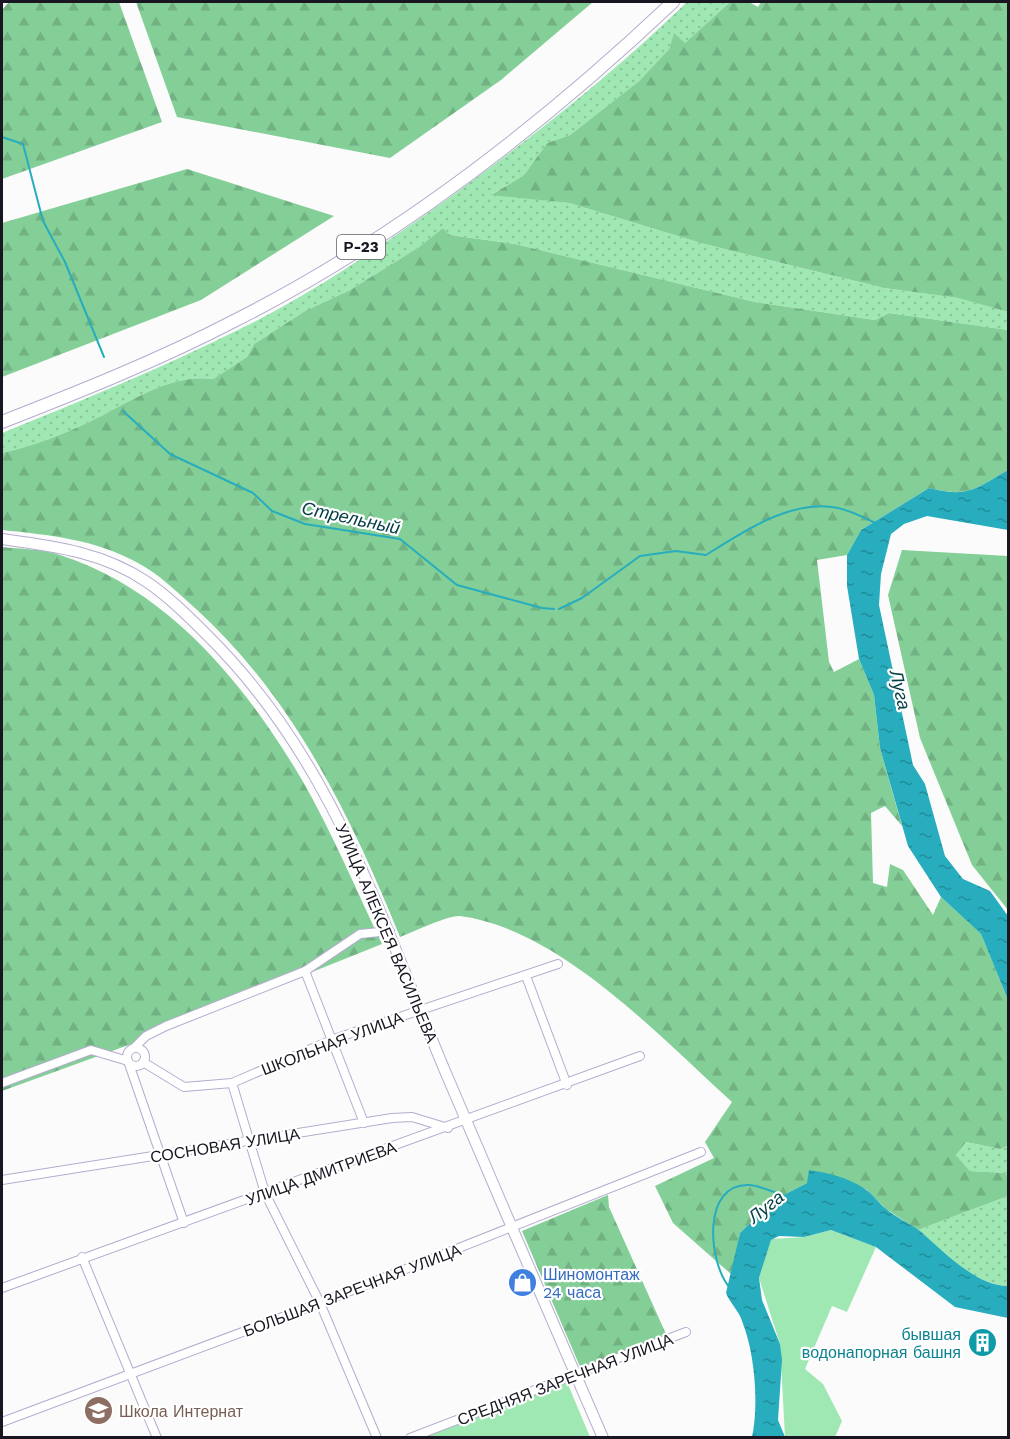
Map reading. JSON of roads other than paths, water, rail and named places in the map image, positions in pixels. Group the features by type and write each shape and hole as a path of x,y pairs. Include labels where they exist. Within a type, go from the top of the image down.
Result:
{"highway":[{"name":"Р-23","path":"2,422 114,378 204,336 282,295 392,226 531,124 673,2"}],"main road":[{"path":"2,416 114,378"},
{"name":"УЛИЦА АЛЕКСЕЯ ВАСИЛЬЕВА","path":"2,539 77,551 114,563 159,590 220,648 274,713 318,781 346,830 466,1121 603,1437"}],"street":[{"path":"184,1223 129,1064 128,1052 146,1036 166,1026 305,971 360,934 390,932"},
{"name":"ШКОЛЬНАЯ УЛИЦА","path":"143,1062 184,1087 232,1083 334,1039 558,964"},
{"path":"305,971 334,1039 364,1123"},
{"path":"526,976 567,1085"},
{"path":"2,1083 91,1050 135,1066 143,1062 144,1054 135,1047"},
{"name":"УЛИЦА ДМИТРИЕВА","path":"2,1288 82,1257 184,1223 567,1085 640,1056"},
{"path":"232,1083 266,1193 320,1302 377,1437"},
{"name":"СОСНОВАЯ УЛИЦА","path":"2,1180 412,1117 448,1128"},
{"name":"БОЛЬШАЯ ЗАРЕЧНАЯ УЛИЦА","path":"2,1422 513,1228 701,1152"},
{"path":"82,1257 157,1437"},
{"name":"СРЕДНЯЯ ЗАРЕЧНАЯ УЛИЦА","path":"410,1437 576,1376 686,1332"}],"water":[{"path":"1008,470 1008,530 927,516 904,524 891,534 881,574 879,605 913,765 925,784 945,856 963,879 990,891 1008,916 1008,1000 981,934 941,897 908,846 880,748 874,695 859,659 847,586 847,555 861,530 929,488 953,492 971,490"},
{"name":"Луга","path":"809,1170 838,1176 858,1185 871,1193 882,1206 920,1231 972,1274 996,1284 1008,1286 1008,1318 955,1307 876,1247 831,1230 804,1237 779,1236 771,1240 759,1278 762,1300 780,1344 782,1360 778,1420 785,1437 752,1437 755,1410 753,1363 741,1317 726,1293 740,1233 772,1201 807,1183"}],"waterway":[{"name":"Стрельный","path":"2,137 23,144 43,221 65,262 104,357"},
{"name":"Стрельный","path":"123,411 170,454 253,493 272,511 305,524 400,539 457,585 542,608 554,609"},
{"name":"Стрельный","path":"559,609 582,598 640,556 676,551 706,555 766,520 799,509 815,506 837,508 876,523"},
{"name":"Луга","path":"730,1288 717,1261 714,1244 713,1226 716,1210 723,1196 734,1188 750,1185 786,1196"}],"place":[{"name":"Шиномонтаж 24 часа","path":"522,1283"},
{"name":"бывшая водонапорная башня","path":"982,1343"},
{"name":"Школа Интернат","path":"98,1411"}]}
